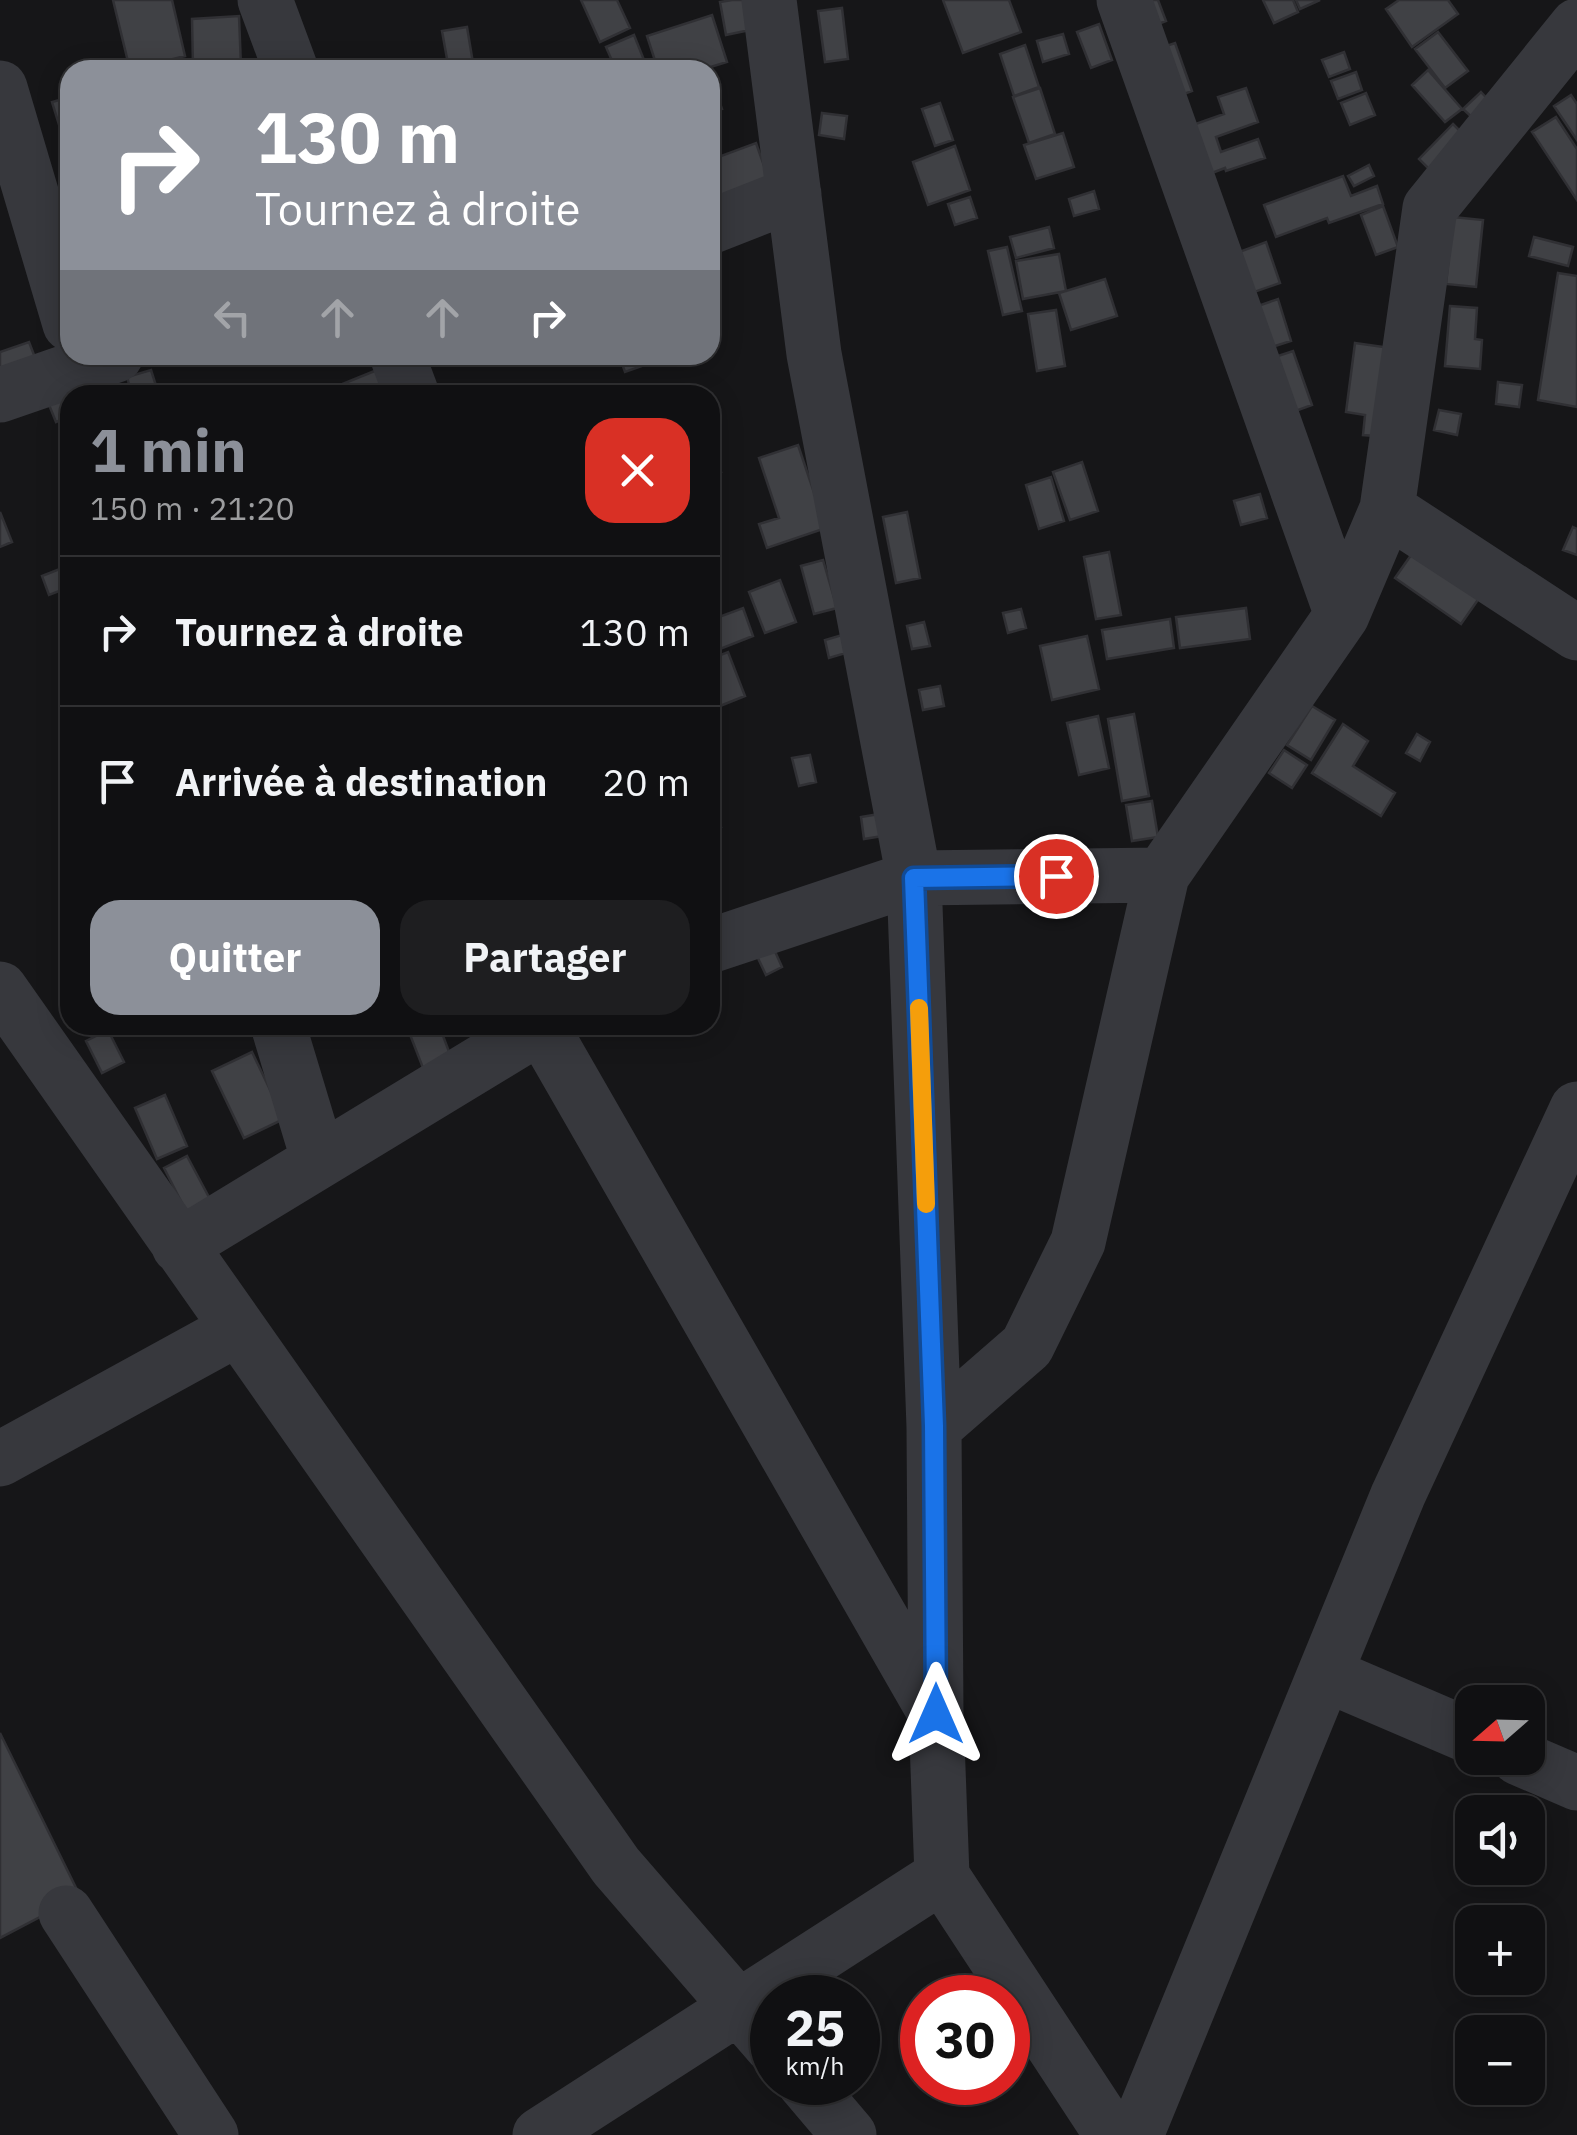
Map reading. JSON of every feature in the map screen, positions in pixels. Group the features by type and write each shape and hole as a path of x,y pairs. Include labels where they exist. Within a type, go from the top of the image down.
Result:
{"street":[{"path":"265,0 287,60"},
{"path":"769,0 814,354 914,878 934,1426 936,1714 942,1876 1112,2135"},
{"path":"1124,0 1342,614"},
{"path":"934,1426 1027,1346 1078,1242 1162,874 1342,614 1387,509 1430,208 1577,26"},
{"path":"0,88 60,273"},
{"path":"720,222 794,194"},
{"path":"0,395 73,365"},
{"path":"1387,509 1577,632"},
{"path":"720,943 914,878 1162,874"},
{"path":"0,990 616,1866 750,2020"},
{"path":"281,1035 318,1161"},
{"path":"178,1246 527,1035"},
{"path":"547,1035 936,1714"},
{"path":"1136,2135 1398,1495 1577,1109"},
{"path":"0,1459 237,1328"},
{"path":"1325,1674 1455,1731"},
{"path":"1545,1769 1577,1783"},
{"path":"819,1975 942,1876"},
{"path":"66,1913 211,2135"},
{"path":"540,2135 750,2029"},
{"path":"824,2105 850,2135"}],"building":[{"path":"113,0 172,0 185,56 128,60"},
{"path":"581,0 617,0 630,28 600,42"},
{"path":"744,0 750,30 726,35 720,2"},
{"path":"943,0 1009,0 1021,32 963,53"},
{"path":"1135,0 1158,0 1166,21 1145,29"},
{"path":"1263,0 1293,0 1298,12 1274,23"},
{"path":"1296,0 1320,0 1300,9"},
{"path":"1399,0 1448,0 1458,14 1412,47 1386,9"},
{"path":"842,8 848,59 825,62 818,11"},
{"path":"712,15 727,62 655,60 647,36"},
{"path":"239,16 241,60 193,60 192,19"},
{"path":"1099,24 1112,60 1091,68 1077,32"},
{"path":"467,27 472,60 447,60 442,31"},
{"path":"1438,32 1468,71 1445,88 1415,49"},
{"path":"1063,34 1069,54 1043,62 1037,41"},
{"path":"634,35 644,60 612,60 606,47"},
{"path":"1175,43 1192,91 1168,100 1151,51"},
{"path":"1025,45 1039,87 1014,96 1000,54"},
{"path":"1344,52 1350,69 1329,77 1322,60"},
{"path":"1428,70 1462,109 1445,122 1412,85"},
{"path":"1356,72 1362,90 1338,99 1331,81"},
{"path":"1040,88 1055,134 1029,143 1013,97"},
{"path":"1246,88 1258,122 1216,137 1221,152 1258,139 1265,158 1204,176 1187,127 1224,114 1218,97"},
{"path":"1481,92 1493,105 1477,122 1463,109"},
{"path":"1366,93 1375,115 1350,125 1341,103"},
{"path":"1571,95 1577,104 1577,140 1554,106"},
{"path":"60,100 60,128 52,102"},
{"path":"940,103 953,140 935,146 922,109"},
{"path":"822,113 847,116 844,139 819,135"},
{"path":"1556,117 1577,149 1577,200 1532,132"},
{"path":"1453,124 1470,141 1436,176 1419,159"},
{"path":"1063,133 1074,167 1036,179 1024,145"},
{"path":"756,143 769,180 720,197 720,156"},
{"path":"955,146 970,190 928,205 913,162"},
{"path":"1369,165 1374,176 1354,186 1348,176"},
{"path":"1343,176 1351,196 1377,186 1383,204 1329,223 1327,218 1276,237 1264,205"},
{"path":"1094,191 1099,209 1074,216 1069,199"},
{"path":"970,197 977,218 955,225 948,204"},
{"path":"1383,206 1398,247 1376,255 1361,215"},
{"path":"1453,217 1483,220 1476,287 1446,284"},
{"path":"1049,227 1054,248 1016,258 1010,237"},
{"path":"1534,237 1573,247 1568,266 1529,256"},
{"path":"1266,242 1280,283 1237,298 1223,258"},
{"path":"1007,247 1022,311 1003,315 988,251"},
{"path":"1059,254 1066,291 1023,299 1016,261"},
{"path":"1558,273 1577,276 1577,407 1538,400"},
{"path":"1105,279 1117,316 1071,330 1059,293"},
{"path":"1278,299 1291,341 1269,348 1255,307"},
{"path":"1450,306 1477,308 1475,339 1482,340 1480,369 1445,366"},
{"path":"1056,310 1065,366 1037,371 1028,314"},
{"path":"29,342 36,360 0,373 0,352"},
{"path":"1355,343 1398,349 1387,437 1363,435 1365,415 1346,412"},
{"path":"1293,351 1312,405 1282,416 1263,361"},
{"path":"623,365 645,365 625,372"},
{"path":"382,368 389,385 340,385"},
{"path":"151,370 156,385 129,385 127,377"},
{"path":"1498,382 1522,385 1519,407 1496,404"},
{"path":"60,397 60,420 56,422 47,400"},
{"path":"1439,410 1461,414 1457,435 1434,430"},
{"path":"798,445 826,528 767,548 759,524 779,518 759,458"},
{"path":"1082,462 1098,511 1070,520 1053,472"},
{"path":"1051,477 1064,521 1039,529 1026,485"},
{"path":"1260,494 1267,518 1241,525 1234,501"},
{"path":"0,512 12,542 0,547"},
{"path":"907,512 920,578 896,583 883,517"},
{"path":"1573,527 1577,529 1577,555 1563,550"},
{"path":"1416,548 1482,594 1461,624 1395,578"},
{"path":"1109,552 1121,615 1096,619 1084,557"},
{"path":"823,560 837,608 814,614 801,566"},
{"path":"60,569 60,591 49,595 42,576"},
{"path":"780,580 796,622 765,633 749,592"},
{"path":"743,608 753,636 720,649 720,617"},
{"path":"1246,608 1250,639 1180,648 1176,617"},
{"path":"1021,609 1026,628 1008,633 1003,613"},
{"path":"1170,619 1174,648 1107,659 1102,630"},
{"path":"924,622 930,646 912,649 907,626"},
{"path":"842,635 846,653 829,658 825,640"},
{"path":"1087,636 1099,689 1052,700 1040,646"},
{"path":"728,652 745,696 720,706 720,655"},
{"path":"940,686 944,706 923,710 919,690"},
{"path":"1312,706 1335,720 1311,760 1287,745"},
{"path":"1134,714 1149,796 1122,801 1108,719"},
{"path":"1098,716 1109,768 1079,775 1067,723"},
{"path":"1343,724 1368,741 1353,766 1395,793 1381,816 1312,773"},
{"path":"1417,734 1430,742 1420,761 1406,753"},
{"path":"1284,750 1307,765 1292,788 1269,773"},
{"path":"810,755 816,782 799,786 792,758"},
{"path":"1152,801 1158,837 1132,841 1126,805"},
{"path":"885,813 889,835 864,839 861,817"},
{"path":"773,947 782,967 766,975 756,954"},
{"path":"110,1035 124,1062 102,1073 86,1041"},
{"path":"410,1035 443,1035 451,1057 423,1068"},
{"path":"252,1052 284,1119 244,1138 212,1071"},
{"path":"165,1095 187,1146 157,1159 135,1108"},
{"path":"187,1156 211,1201 187,1213 164,1168"},
{"path":"0,1733 80,1896 0,1938"}],"slow traffic":[{"path":"919,1008 926,1204"}],"route":[{"path":"936,1714 934,1426 914,878 1056,876"}]}
